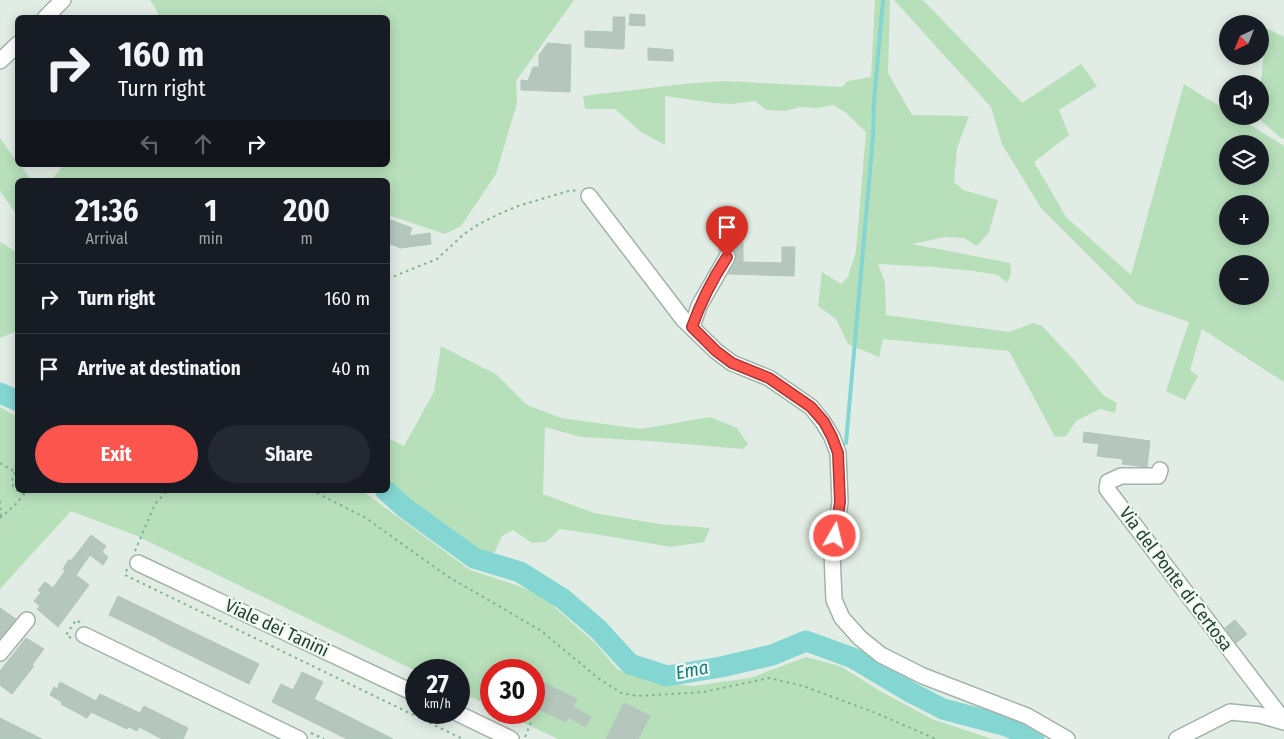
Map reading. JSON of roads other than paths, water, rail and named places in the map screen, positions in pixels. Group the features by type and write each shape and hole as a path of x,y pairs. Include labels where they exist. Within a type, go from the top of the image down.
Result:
{"street":[{"path":"48,15 63,0"},
{"path":"0,60 15,47"},
{"path":"589,196 683,319 716,351 732,363 769,378 811,407 824,422 838,453 840,502 832,553 834,600 842,618 860,638 880,655 923,676 1027,716 1067,739"},
{"path":"692,327 699,306 727,257"},
{"name":"Via del Ponte di Certosa","path":"1160,470 1158,476 1121,476 1108,482 1107,489 1284,722"},
{"name":"Viale dei Tanini","path":"134,561 405,689"},
{"path":"0,653 27,620"},
{"path":"84,635 298,739"},
{"name":"Via del Ponte di Certosa","path":"1177,739 1230,712 1260,715 1284,722"},
{"path":"470,719 511,739"}],"waterway":[{"path":"846,443 883,0"},
{"name":"Ema","path":"0,393 15,400"},
{"name":"Ema","path":"388,493 405,508 474,558 520,572 563,599 598,629 630,664 667,676 721,667 772,655 806,641 853,658 943,709 1007,726 1034,739"}]}
